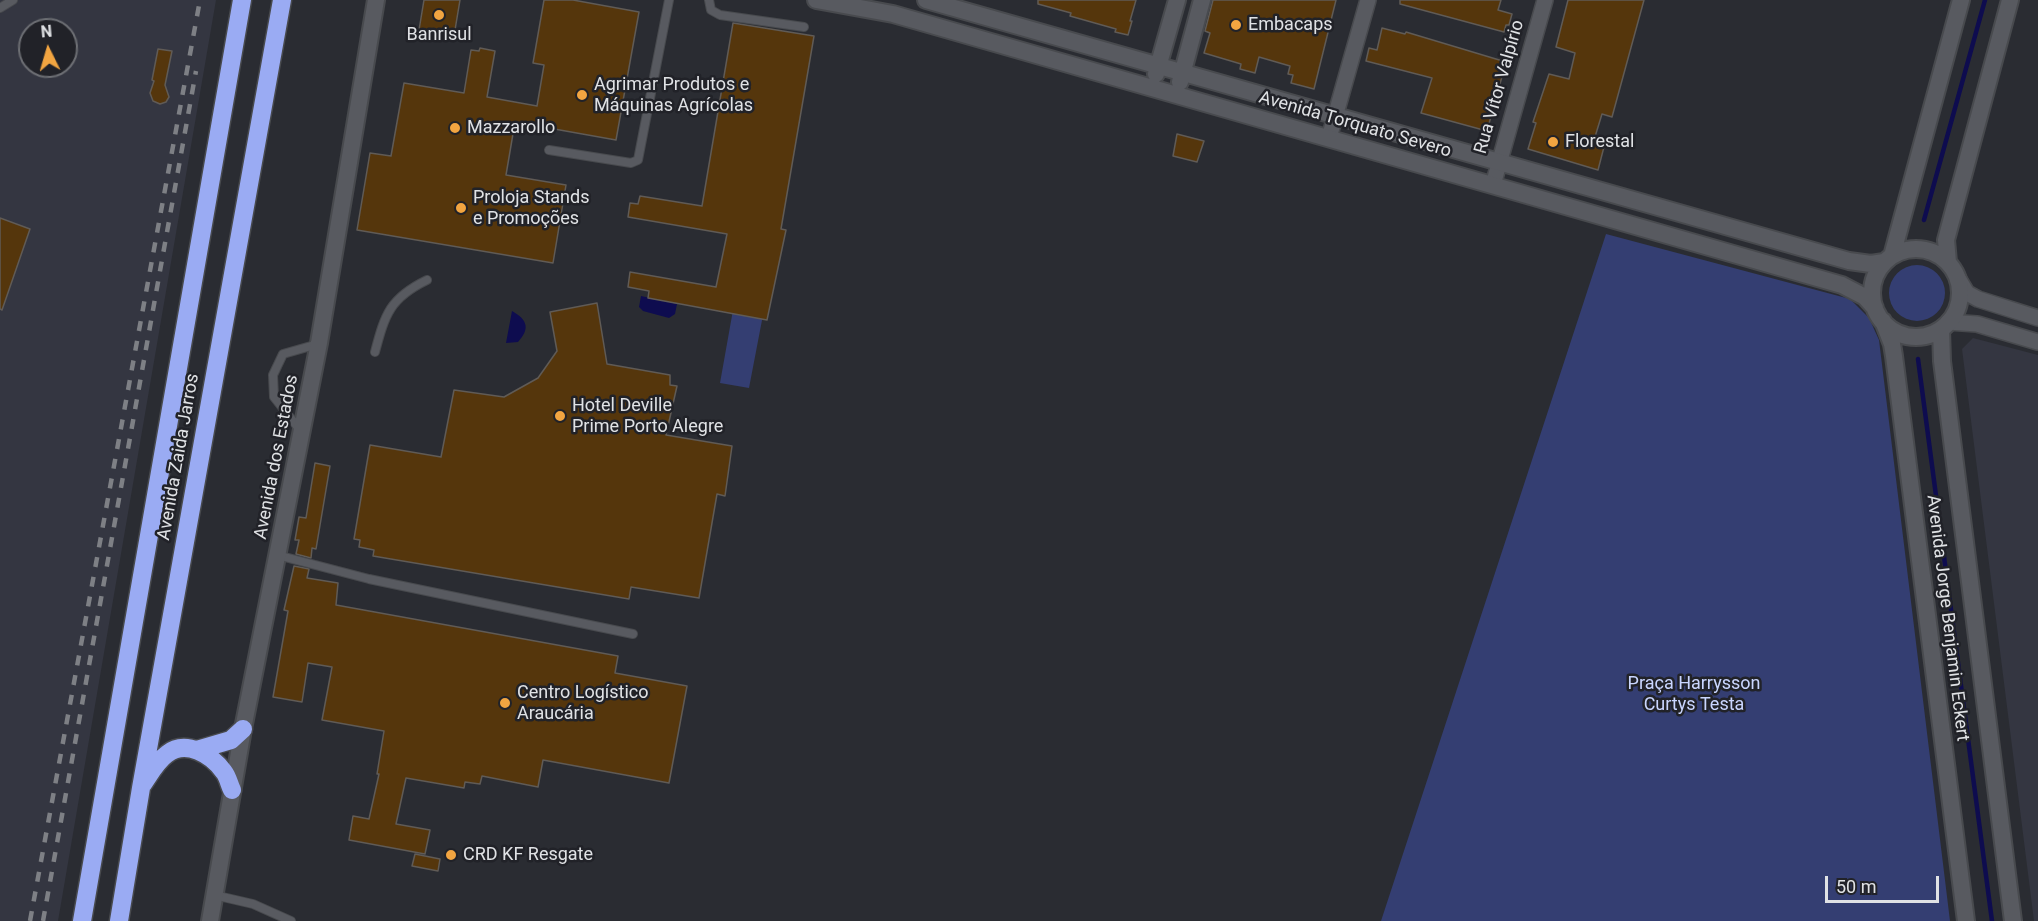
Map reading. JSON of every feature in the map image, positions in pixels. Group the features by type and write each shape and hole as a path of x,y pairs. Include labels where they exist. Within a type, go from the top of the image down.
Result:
{"highway":[{"name":"Avenida Zaida Jarros","path":"82,921 242,0"},
{"name":"Avenida Zaida Jarros","path":"119,921 282,0"},
{"path":"141,788 168,753 182,748 197,750 231,740 243,729"},
{"path":"197,750 213,760 225,773 232,790"}],"street":[{"name":"Avenida dos Estados","path":"210,921 243,729 319,343 376,0"},
{"name":"Avenida Torquato Severo","path":"816,0 893,14 1842,285 1865,297 1879,314"},
{"name":"Avenida Torquato Severo","path":"926,0 1849,261 1871,264 1888,259"},
{"path":"1153,88 1177,0"},
{"path":"1176,94 1202,0"},
{"path":"1329,138 1368,0"},
{"name":"Rua Vítor Valpírio","path":"1493,185 1545,0"},
{"path":"1888,259 1961,0"},
{"path":"1948,262 1946,240 2010,0"},
{"path":"1015,48 1023,28"},
{"path":"1958,278 1959,302 1955,313 1944,326 1929,334 1904,335 1892,330 1879,314 1872,296 1877,272 1888,259 1906,250 1921,249 1936,253 1948,262 1958,278 1967,293 1977,299 2038,318"},
{"name":"Avenida Jorge Benjamin Eckert","path":"1879,314 1892,344 1894,356 1966,921"},
{"path":"1944,326 1977,324 2038,342"},
{"name":"Avenida Jorge Benjamin Eckert","path":"1944,326 1942,361 2013,921"}],"lane":[{"path":"0,8 14,0"},
{"path":"549,150 631,163 638,160 669,0"},
{"path":"709,0 711,10 720,15 804,27"},
{"path":"375,352 383,322 390,308 414,286 427,280"},
{"path":"302,432 274,397 273,375 283,354 319,343"},
{"path":"277,555 369,579 633,634"},
{"path":"214,895 253,904 291,921"}],"shaded area":[{"path":"0,0 216,0 58,921 0,921"},
{"path":"641,296 677,304 675,314 669,318 643,311 639,307"},
{"path":"512,311 524,321 526,329 518,342 506,343"},
{"path":"1973,338 2038,355 2038,921 2034,921 1962,349"}],"green space":[{"name":"Praça Harrysson Curtys Testa","path":"1606,234 1850,299 1869,318 1879,340 1950,921 1381,921"},
{"path":"1911,265 1923,265 1933,269 1941,277 1945,293 1941,309 1933,317 1923,321 1911,321 1901,317 1893,309 1889,299 1889,287 1893,277 1901,269"},
{"path":"733,310 763,315 749,388 720,383"}],"building":[{"name":"Banrisul","path":"424,0 460,0 454,36 419,30"},
{"path":"544,0 573,0 639,12 616,140 515,122 506,175 566,185 553,263 357,230 370,153 391,156 404,83 464,93 471,50 479,51 480,48 495,51 487,97 537,106 544,65 533,63"},
{"path":"1038,0 1136,0 1128,35 1115,32 1116,29 1070,16 1071,13 1038,4"},
{"path":"1213,0 1336,0 1314,89 1291,83 1293,75 1288,74 1290,66 1259,57 1255,73 1240,69 1241,64 1204,53 1210,33 1205,31"},
{"path":"1400,0 1501,0 1498,10 1512,14 1504,32 1400,4"},
{"path":"1568,0 1644,0 1612,117 1602,114 1594,140 1605,143 1598,170 1528,149 1536,123 1533,122 1549,74 1569,79 1575,53 1556,47"},
{"path":"733,23 814,36 781,229 786,230 767,320 648,298 649,291 628,287 630,272 716,287 727,234 628,217 630,203 638,204 640,196 702,206"},
{"path":"1382,28 1405,34 1406,32 1506,62 1487,131 1421,113 1432,78 1366,61 1369,48 1377,50"},
{"path":"158,49 172,51 165,85 169,97 166,102 160,104 153,101 150,93"},
{"path":"1177,134 1204,141 1197,162 1173,156"},
{"path":"0,218 30,229 2,310 0,309"},
{"path":"597,303 607,364 670,375 670,385 677,386 666,435 732,446 725,496 717,494 699,598 631,587 629,599 373,556 374,550 359,547 360,540 354,539 370,445 441,457 454,390 504,397 538,378 557,351 550,312"},
{"path":"315,463 330,466 316,549 312,548 311,558 296,554 299,540 295,540 299,517 306,518"},
{"name":"Centro Logístico Araucária","path":"294,566 309,569 307,578 338,583 336,605 618,656 615,673 687,686 669,783 543,760 538,787 482,776 480,784 465,782 464,788 406,778 396,824 430,830 425,854 349,840 353,816 369,819 379,774 377,774 384,731 322,720 332,667 308,663 302,702 273,697 288,611 284,610"},
{"path":"415,854 440,859 438,871 412,866"}],"waterway":[{"path":"1924,220 1985,0"},
{"path":"1918,359 1992,921"}],"railway":[{"path":"30,921 200,0"},
{"path":"43,921 196,71"}],"place":[{"name":"Banrisul","path":"439,15"},
{"name":"Embacaps","path":"1236,25"},
{"name":"Agrimar Produtos e Máquinas Agrícolas","path":"582,95"},
{"name":"Mazzarollo","path":"455,128"},
{"name":"Florestal","path":"1553,142"},
{"name":"Proloja Stands e Promoções","path":"461,208"},
{"name":"Hotel Deville Prime Porto Alegre","path":"560,416"},
{"name":"Centro Logístico Araucária","path":"505,703"},
{"name":"CRD KF Resgate","path":"451,855"}]}
